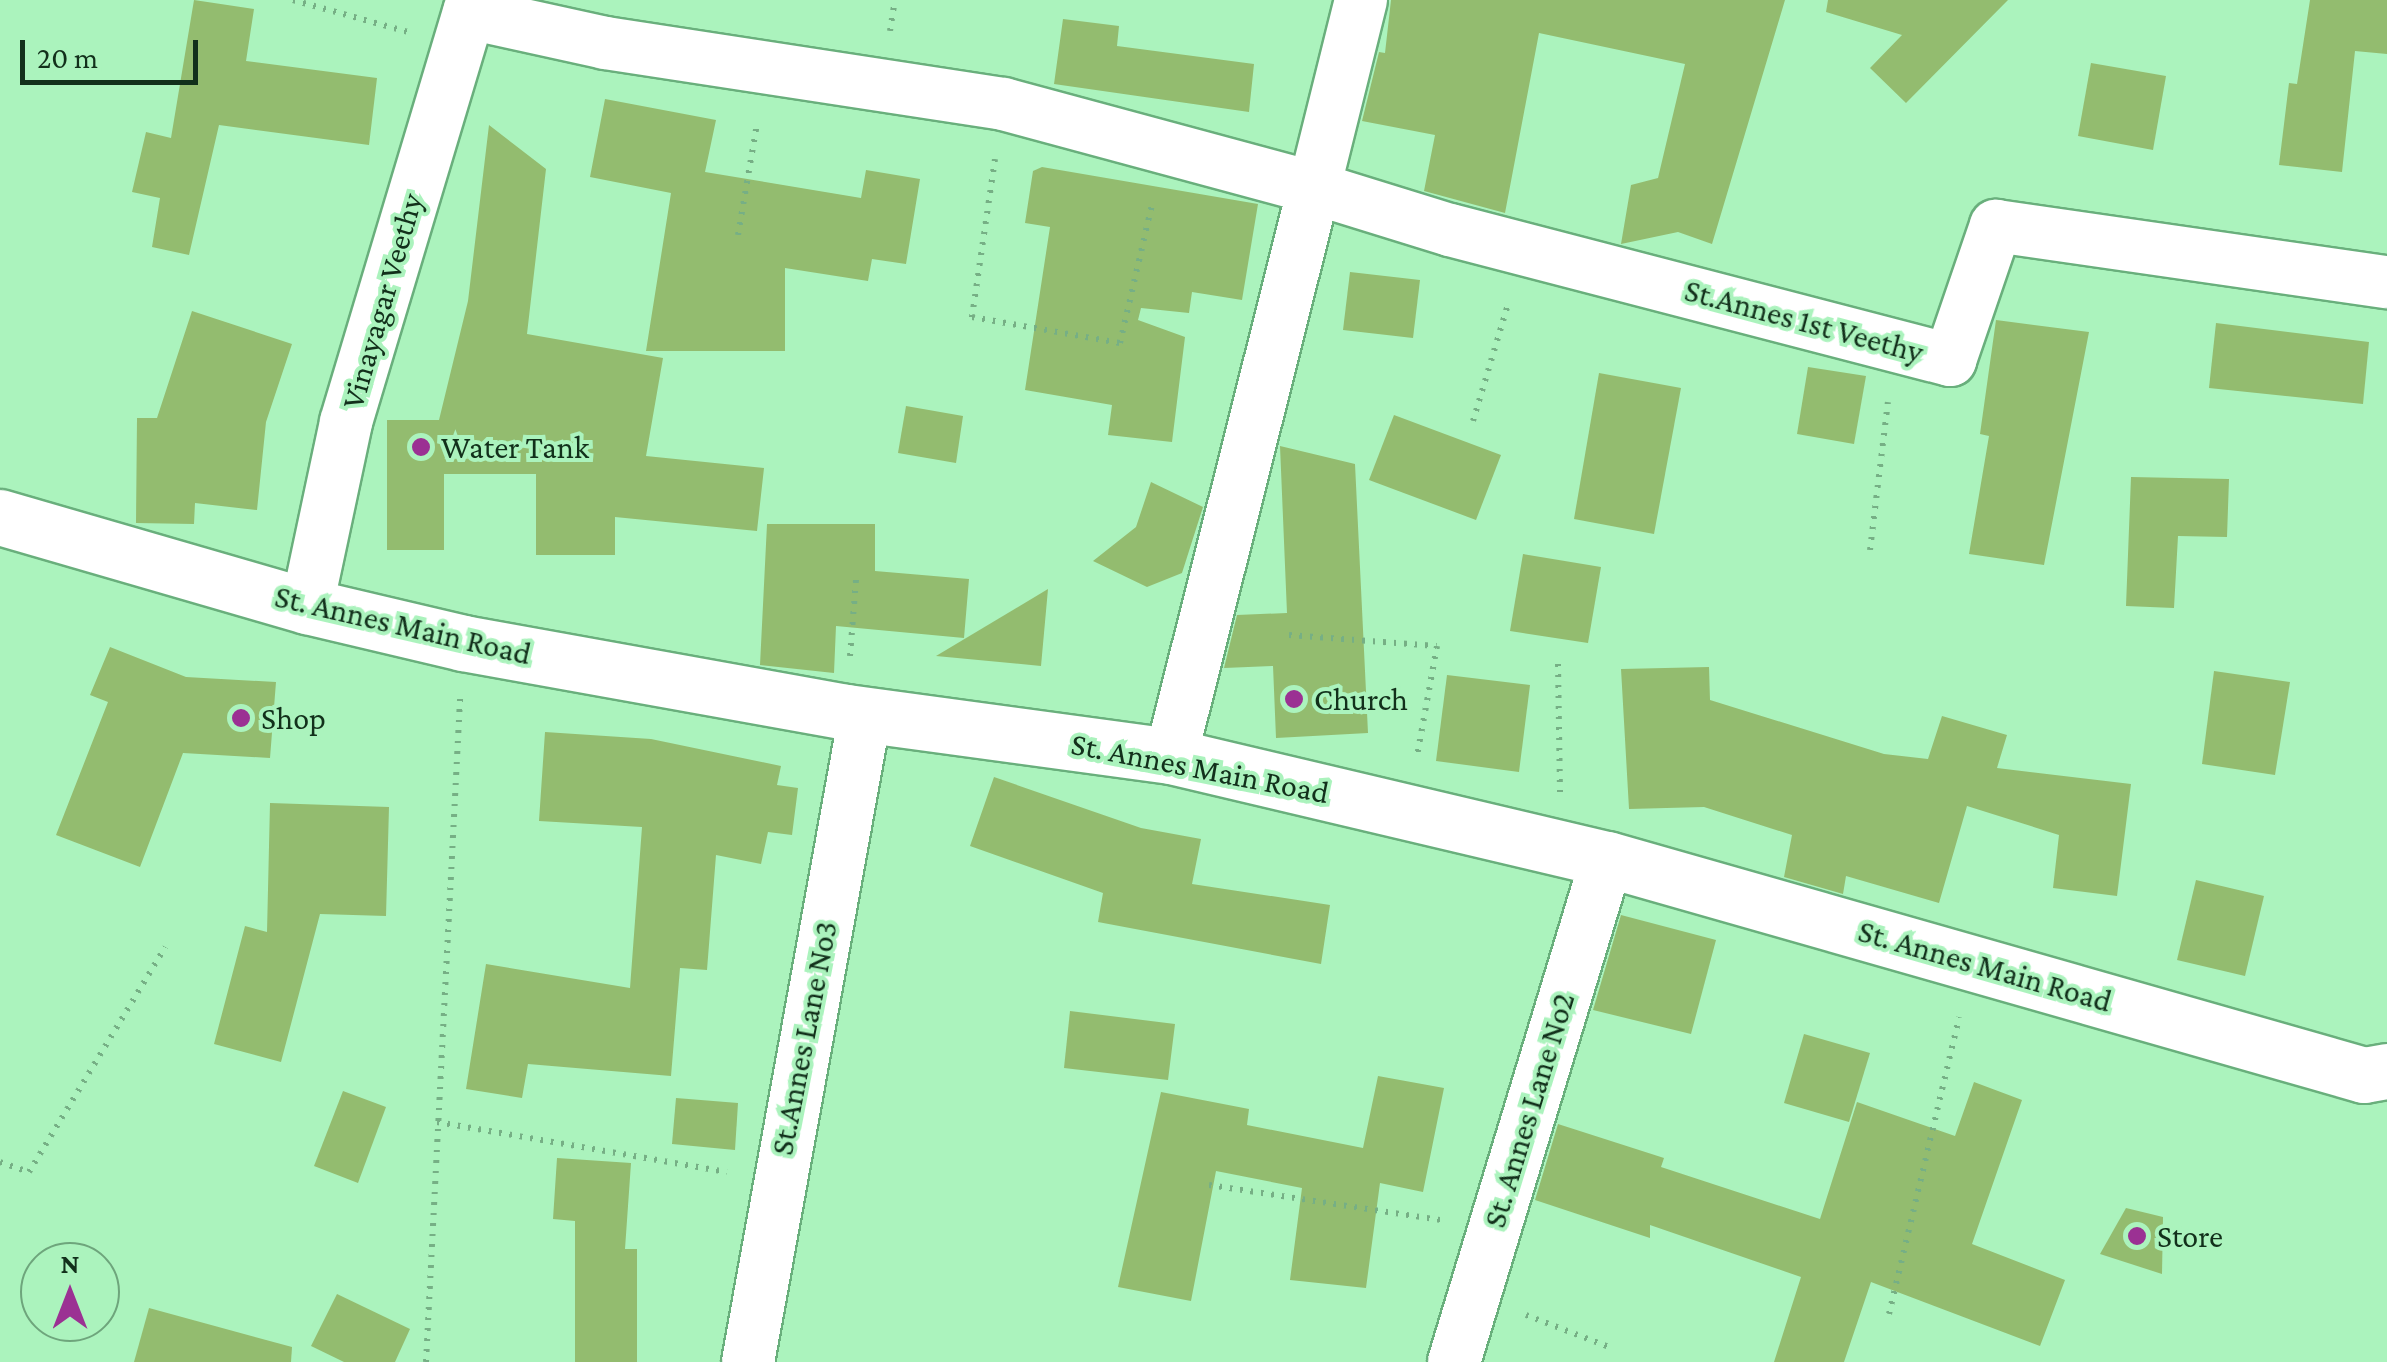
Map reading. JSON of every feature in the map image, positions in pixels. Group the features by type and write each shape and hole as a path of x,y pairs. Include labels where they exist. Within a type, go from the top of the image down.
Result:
{"street":[{"path":"1171,756 1361,0"},
{"name":"St.Annes 1st Veethy","path":"466,20 1003,104 1950,360 1996,226 2387,282"},
{"name":"Vinayagar Veethy","path":"307,606 346,422 466,20"},
{"name":"St. Annes Main Road","path":"0,517 307,606 463,643 855,713 1171,756 1584,854 2364,1074 2387,1071"},
{"name":"St.Annes Lane No3","path":"748,1362 855,713"},
{"name":"St. Annes Lane No2","path":"1454,1362 1492,1228 1584,854"}],"path":[{"path":"293,0 466,20"},
{"path":"738,236 766,68"},
{"path":"1003,104 972,318 1120,343 1166,147"},
{"path":"1473,421 1525,245"},
{"path":"1870,550 1895,346"},
{"path":"855,713 856,579"},
{"path":"1290,634 1437,646 1407,811"},
{"path":"426,1362 463,643"},
{"path":"1558,664 1584,854"},
{"path":"0,1162 29,1172 165,947"},
{"path":"1889,1314 1973,962"},
{"path":"437,1122 778,1181"},
{"path":"1208,1185 1492,1228"},
{"path":"1473,1294 1609,1347"}],"building":[{"path":"194,0 254,9 246,61 377,78 369,145 219,125 189,255 152,247 160,198 132,192 146,132 171,138"},
{"path":"1391,0 1785,0 1712,244 1678,232 1621,244 1631,185 1658,178 1685,64 1539,33 1505,213 1424,191 1435,135 1362,121 1379,52 1385,53"},
{"path":"1828,0 2008,0 1906,103 1870,68 1902,35 1826,12"},
{"path":"2310,0 2387,0 2387,54 2355,51 2342,172 2279,165 2289,83 2297,84"},
{"path":"1063,19 1119,26 1117,46 1254,64 1249,112 1054,84"},
{"path":"2091,63 2166,76 2153,150 2078,136"},
{"path":"605,99 716,120 705,172 861,198 866,170 920,179 906,264 872,259 868,281 785,268 785,351 646,351 671,193 590,177"},
{"path":"489,125 546,169 527,334 663,358 646,456 764,468 757,531 615,517 615,555 536,555 536,474 444,474 444,550 387,550 387,420 439,420 468,301"},
{"path":"1042,167 1258,204 1242,300 1192,292 1189,313 1141,308 1138,320 1185,337 1172,442 1108,435 1112,405 1025,390 1050,227 1025,223 1033,171"},
{"path":"1350,272 1420,280 1413,338 1343,330"},
{"path":"192,311 292,344 266,422 257,510 195,503 194,524 136,523 137,418 157,418"},
{"path":"1996,320 2089,332 2044,565 1969,554 1989,436 1980,434"},
{"path":"2216,323 2369,342 2363,404 2209,388"},
{"path":"1808,367 1866,376 1854,444 1797,434"},
{"path":"1599,373 1681,388 1654,534 1574,519"},
{"path":"906,406 963,416 956,463 898,453"},
{"path":"1394,415 1501,455 1476,520 1369,480"},
{"path":"1280,446 1355,464 1368,733 1276,738 1273,666 1224,668 1237,615 1287,613"},
{"path":"2131,477 2229,479 2227,537 2178,536 2174,608 2126,606"},
{"path":"1151,482 1203,507 1182,573 1147,587 1093,561 1136,527"},
{"path":"767,524 875,524 875,571 969,579 964,638 836,626 834,673 760,665"},
{"path":"1523,554 1601,567 1588,643 1510,631"},
{"path":"1048,589 1041,666 936,656"},
{"path":"110,647 186,677 276,682 270,758 183,753 140,867 56,835 108,702 90,695"},
{"path":"1709,667 1710,700 1884,754 1928,759 1942,716 2007,735 1997,768 2131,784 2117,896 2053,888 2059,835 1967,806 1939,903 1846,876 1843,894 1784,877 1792,835 1704,807 1629,809 1621,669"},
{"path":"2214,671 2290,682 2275,775 2202,764"},
{"path":"1447,675 1530,685 1519,772 1436,761"},
{"path":"545,732 651,739 781,766 777,785 798,788 792,835 768,832 761,864 716,855 707,970 680,968 671,1076 528,1064 522,1098 466,1089 486,964 630,988 642,827 539,821"},
{"path":"994,777 1141,828 1201,839 1192,884 1330,905 1321,964 1098,922 1103,893 970,846"},
{"path":"270,803 389,807 386,916 320,914 281,1062 214,1044 245,926 267,932"},
{"path":"2196,880 2264,896 2245,976 2177,960"},
{"path":"1621,915 1716,940 1691,1034 1593,1010"},
{"path":"1070,1011 1175,1024 1168,1080 1064,1068"},
{"path":"1804,1034 1870,1053 1849,1122 1784,1103"},
{"path":"1378,1076 1444,1088 1423,1192 1380,1183 1366,1288 1290,1280 1302,1188 1216,1171 1191,1301 1118,1287 1161,1092 1249,1109 1247,1125 1363,1148"},
{"path":"1974,1082 2022,1100 1972,1244 2065,1280 2040,1346 1871,1282 1844,1362 1774,1362 1801,1277 1650,1225 1650,1238 1535,1200 1558,1124 1664,1158 1661,1167 1820,1219 1857,1102 1955,1136"},
{"path":"343,1091 386,1107 358,1183 314,1166"},
{"path":"676,1098 738,1103 735,1150 672,1144"},
{"path":"557,1158 631,1163 625,1249 637,1249 637,1362 575,1362 575,1221 553,1219"},
{"name":"Store","path":"2126,1208 2163,1217 2162,1274 2100,1254"},
{"path":"337,1294 410,1329 395,1362 344,1362 311,1346"},
{"path":"149,1308 292,1347 291,1362 134,1362"}],"place":[{"name":"Water Tank","path":"421,447"},
{"name":"Church","path":"1294,699"},
{"name":"Shop","path":"241,718"},
{"name":"Store","path":"2137,1236"}]}
